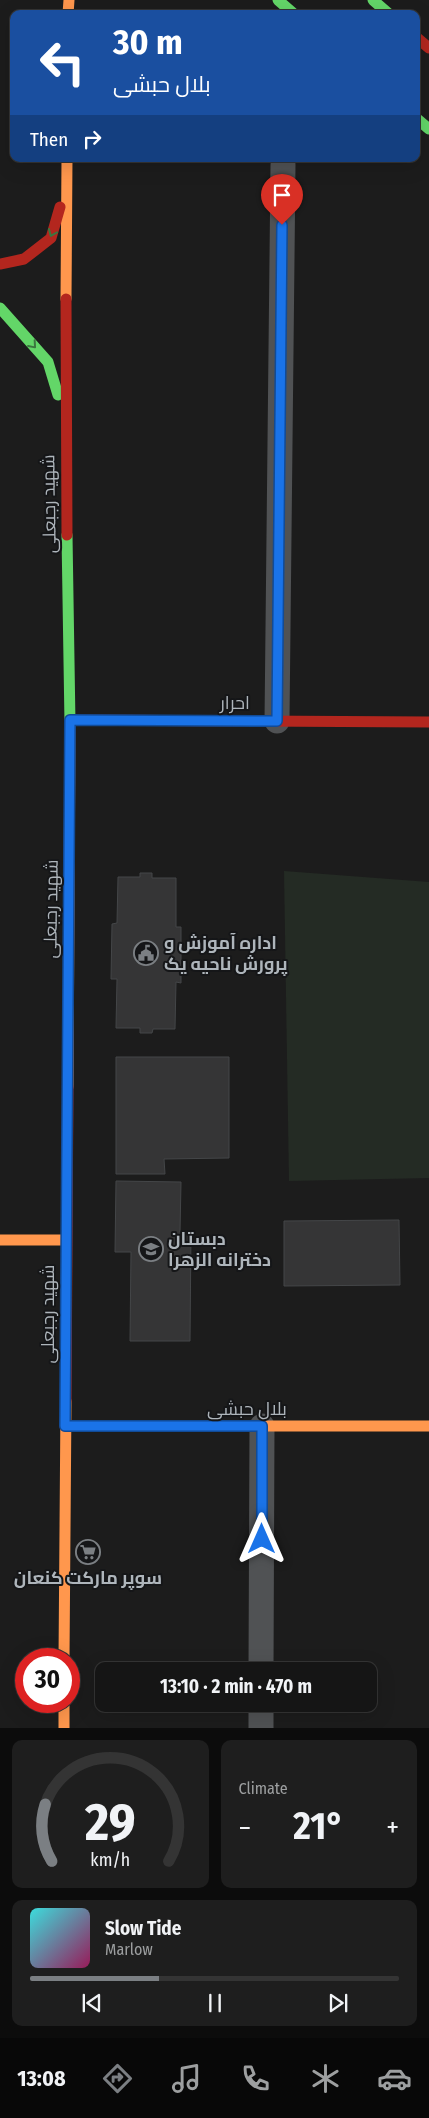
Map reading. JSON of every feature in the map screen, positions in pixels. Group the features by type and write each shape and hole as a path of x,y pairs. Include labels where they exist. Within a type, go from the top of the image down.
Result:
{"street":[{"path":"278,0 289,10"},
{"path":"373,0 384,10"},
{"name":"شهید رجبعلی","path":"64,1648 65,1240 70,720 65,417 67,162"},
{"path":"277,721 283,165"},
{"path":"0,264 24,259 51,238 66,186"},
{"path":"0,308 48,362 65,417"},
{"name":"احرار","path":"70,720 429,722"},
{"path":"0,1240 65,1240"},
{"name":"بلال حبشی","path":"65,1426 429,1426"},
{"path":"261,1662 262,1426"},
{"path":"261,1712 261,1728"},
{"path":"64,1713 64,1728"}],"shaded area":[{"path":"284,871 429,882 429,1178 289,1181"}],"building":[{"name":"اداره آموزش و پرورش ناحیه یک","path":"140,873 152,873 152,878 176,878 176,927 181,927 181,983 176,982 175,1029 153,1029 152,1033 140,1033 140,1028 116,1028 117,979 111,979 112,924 117,923 118,877 140,877"},
{"path":"116,1057 229,1057 229,1158 164,1159 165,1174 116,1174"},
{"path":"116,1181 181,1182 180,1232 191,1232 190,1341 130,1341 131,1252 115,1252"},
{"path":"399,1220 400,1285 284,1286 284,1221"}],"traffic: fast":[{"path":"278,0 289,10"},
{"path":"373,0 384,10"},
{"path":"420,121 429,129"},
{"path":"0,308 48,362 58,395"},
{"path":"67,535 70,724"}],"traffic: slow":[{"path":"68,10 69,0"},
{"path":"66,299 67,162"},
{"path":"68,1087 70,724"},
{"path":"0,1240 65,1240"},
{"path":"64,1648 66,1401"},
{"path":"262,1426 429,1426"},
{"path":"64,1713 64,1728"}],"traffic: jam":[{"path":"420,40 429,48"},
{"path":"0,264 24,259 51,238 60,207"},
{"path":"66,299 67,535"},
{"path":"70,720 429,722"},
{"path":"66,1401 68,1087"},
{"path":"65,1426 262,1426"}],"place":[{"name":"اداره آموزش و پرورش ناحیه یک","path":"146,953"},
{"name":"دبستان دخترانه الزهرا","path":"151,1249"},
{"name":"سوپر مارکت کنعان","path":"88,1552"}],"route":[{"path":"262,1539 262,1426 65,1426 70,720 277,721 282,225"}]}
